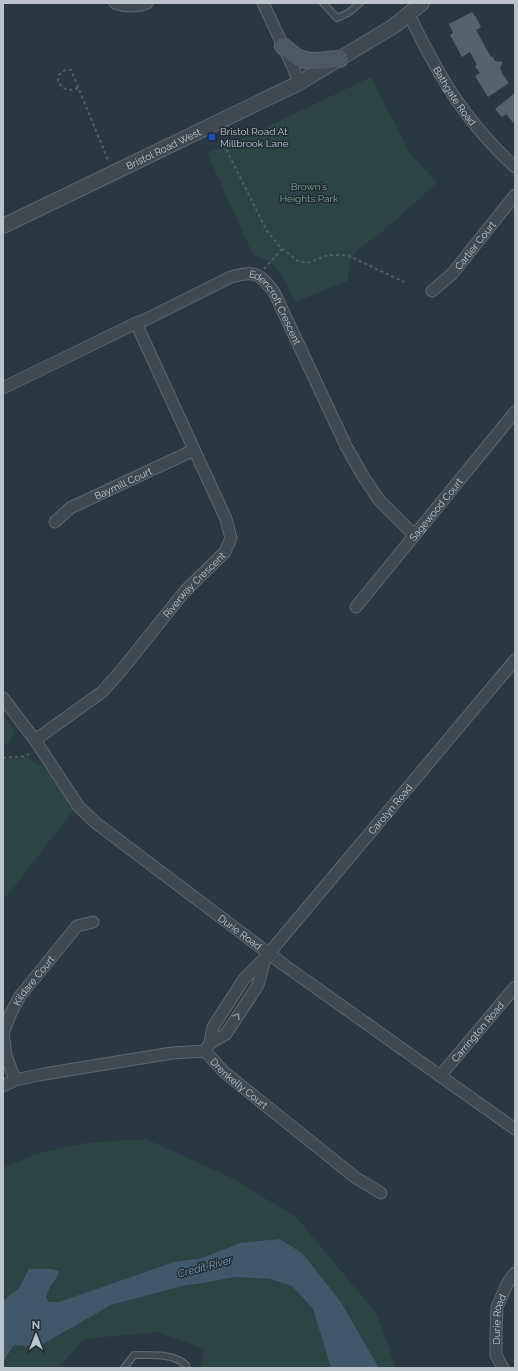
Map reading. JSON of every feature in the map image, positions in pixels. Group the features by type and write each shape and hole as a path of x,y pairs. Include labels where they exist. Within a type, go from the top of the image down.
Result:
{"main road":[{"path":"283,46 295,56 304,60 315,61 340,59"}],"street":[{"path":"115,3 134,6 147,3"},
{"path":"263,3 300,83"},
{"name":"Bristol Road West","path":"3,226 300,83 394,26 422,3"},
{"name":"Bathgate Road","path":"409,14 433,62 462,108 485,138 515,167"},
{"name":"Cartier Court","path":"432,292 452,274 515,195"},
{"name":"Edencroft Crescent","path":"3,388 231,277 245,273 258,275 274,292 346,446 363,476 379,500 414,535"},
{"name":"Riverway Crescent","path":"37,744 102,692 120,672 185,591 225,552 232,538 226,519 136,323"},
{"name":"Sagewood Court","path":"356,607 515,412"},
{"name":"Baymill Court","path":"55,522 70,508 194,450"},
{"name":"Carolyn Road","path":"208,1047 213,1027 244,979 267,956 515,660"},
{"name":"Durie Road","path":"3,698 37,744 79,807 96,823 267,956 515,1129"},
{"name":"Kildare Court","path":"15,1080 6,1055 3,1032 11,1013 20,996 78,926 93,922"},
{"name":"Carrington Road","path":"440,1076 515,987"},
{"name":"Drenkelly Court","path":"3,1086 15,1080 44,1074 208,1047 224,1072 356,1178 381,1193"},
{"name":"Durie Road","path":"503,1368 496,1355 497,1307 508,1282 515,1273"}],"lane":[{"path":"323,3 337,18 348,13 360,3"},
{"path":"124,1368 134,1355 164,1356 180,1359 186,1365 186,1368"}],"path":[{"path":"78,88 70,90 63,88 58,82 59,75 65,70 71,70 108,160"},
{"path":"222,139 267,231 282,249 298,261 307,263 328,255 347,255 404,282"},
{"path":"258,275 282,249"},
{"path":"3,758 26,756 37,744"}],"green space":[{"name":"Brown's Heights Park","path":"371,77 410,153 437,183 381,233 355,252 349,265 348,281 295,302 284,279 275,267 262,258 253,255 207,153 250,135"},
{"path":"3,716 14,730 10,742 3,746"},
{"path":"27,757 39,765 42,765 77,806 3,901 3,760"},
{"path":"146,1139 230,1177 296,1217 377,1314 396,1368 379,1368 341,1302 303,1254 240,1243 202,1258 174,1262 59,1302 49,1302 46,1297 48,1290 57,1280 19,1288 3,1301 3,1168 35,1154 85,1143"},
{"path":"235,1277 270,1279 292,1286 313,1309 331,1368 201,1368 204,1349 157,1332 85,1339 58,1368 3,1368 3,1362 14,1345 38,1347 111,1305 186,1285"}],"water":[{"name":"Credit River","path":"280,1239 303,1254 341,1302 379,1368 331,1368 313,1309 292,1286 270,1279 235,1277 186,1285 111,1305 38,1347 14,1345 3,1362 3,1301 19,1288 29,1269 51,1269 59,1271 46,1297 49,1302 59,1302 174,1262 202,1258 240,1243"}],"building":[{"path":"472,12 481,27 476,30 491,57 492,56 495,61 503,62 500,68 502,71 501,72 509,83 488,97 475,76 480,73 475,66 477,65 470,52 462,57 450,35 453,33 449,24"},
{"path":"515,93 515,125 506,114 502,117 495,109"}],"place":[{"name":"Bristol Road At Millbrook Lane","path":"212,137"}]}
